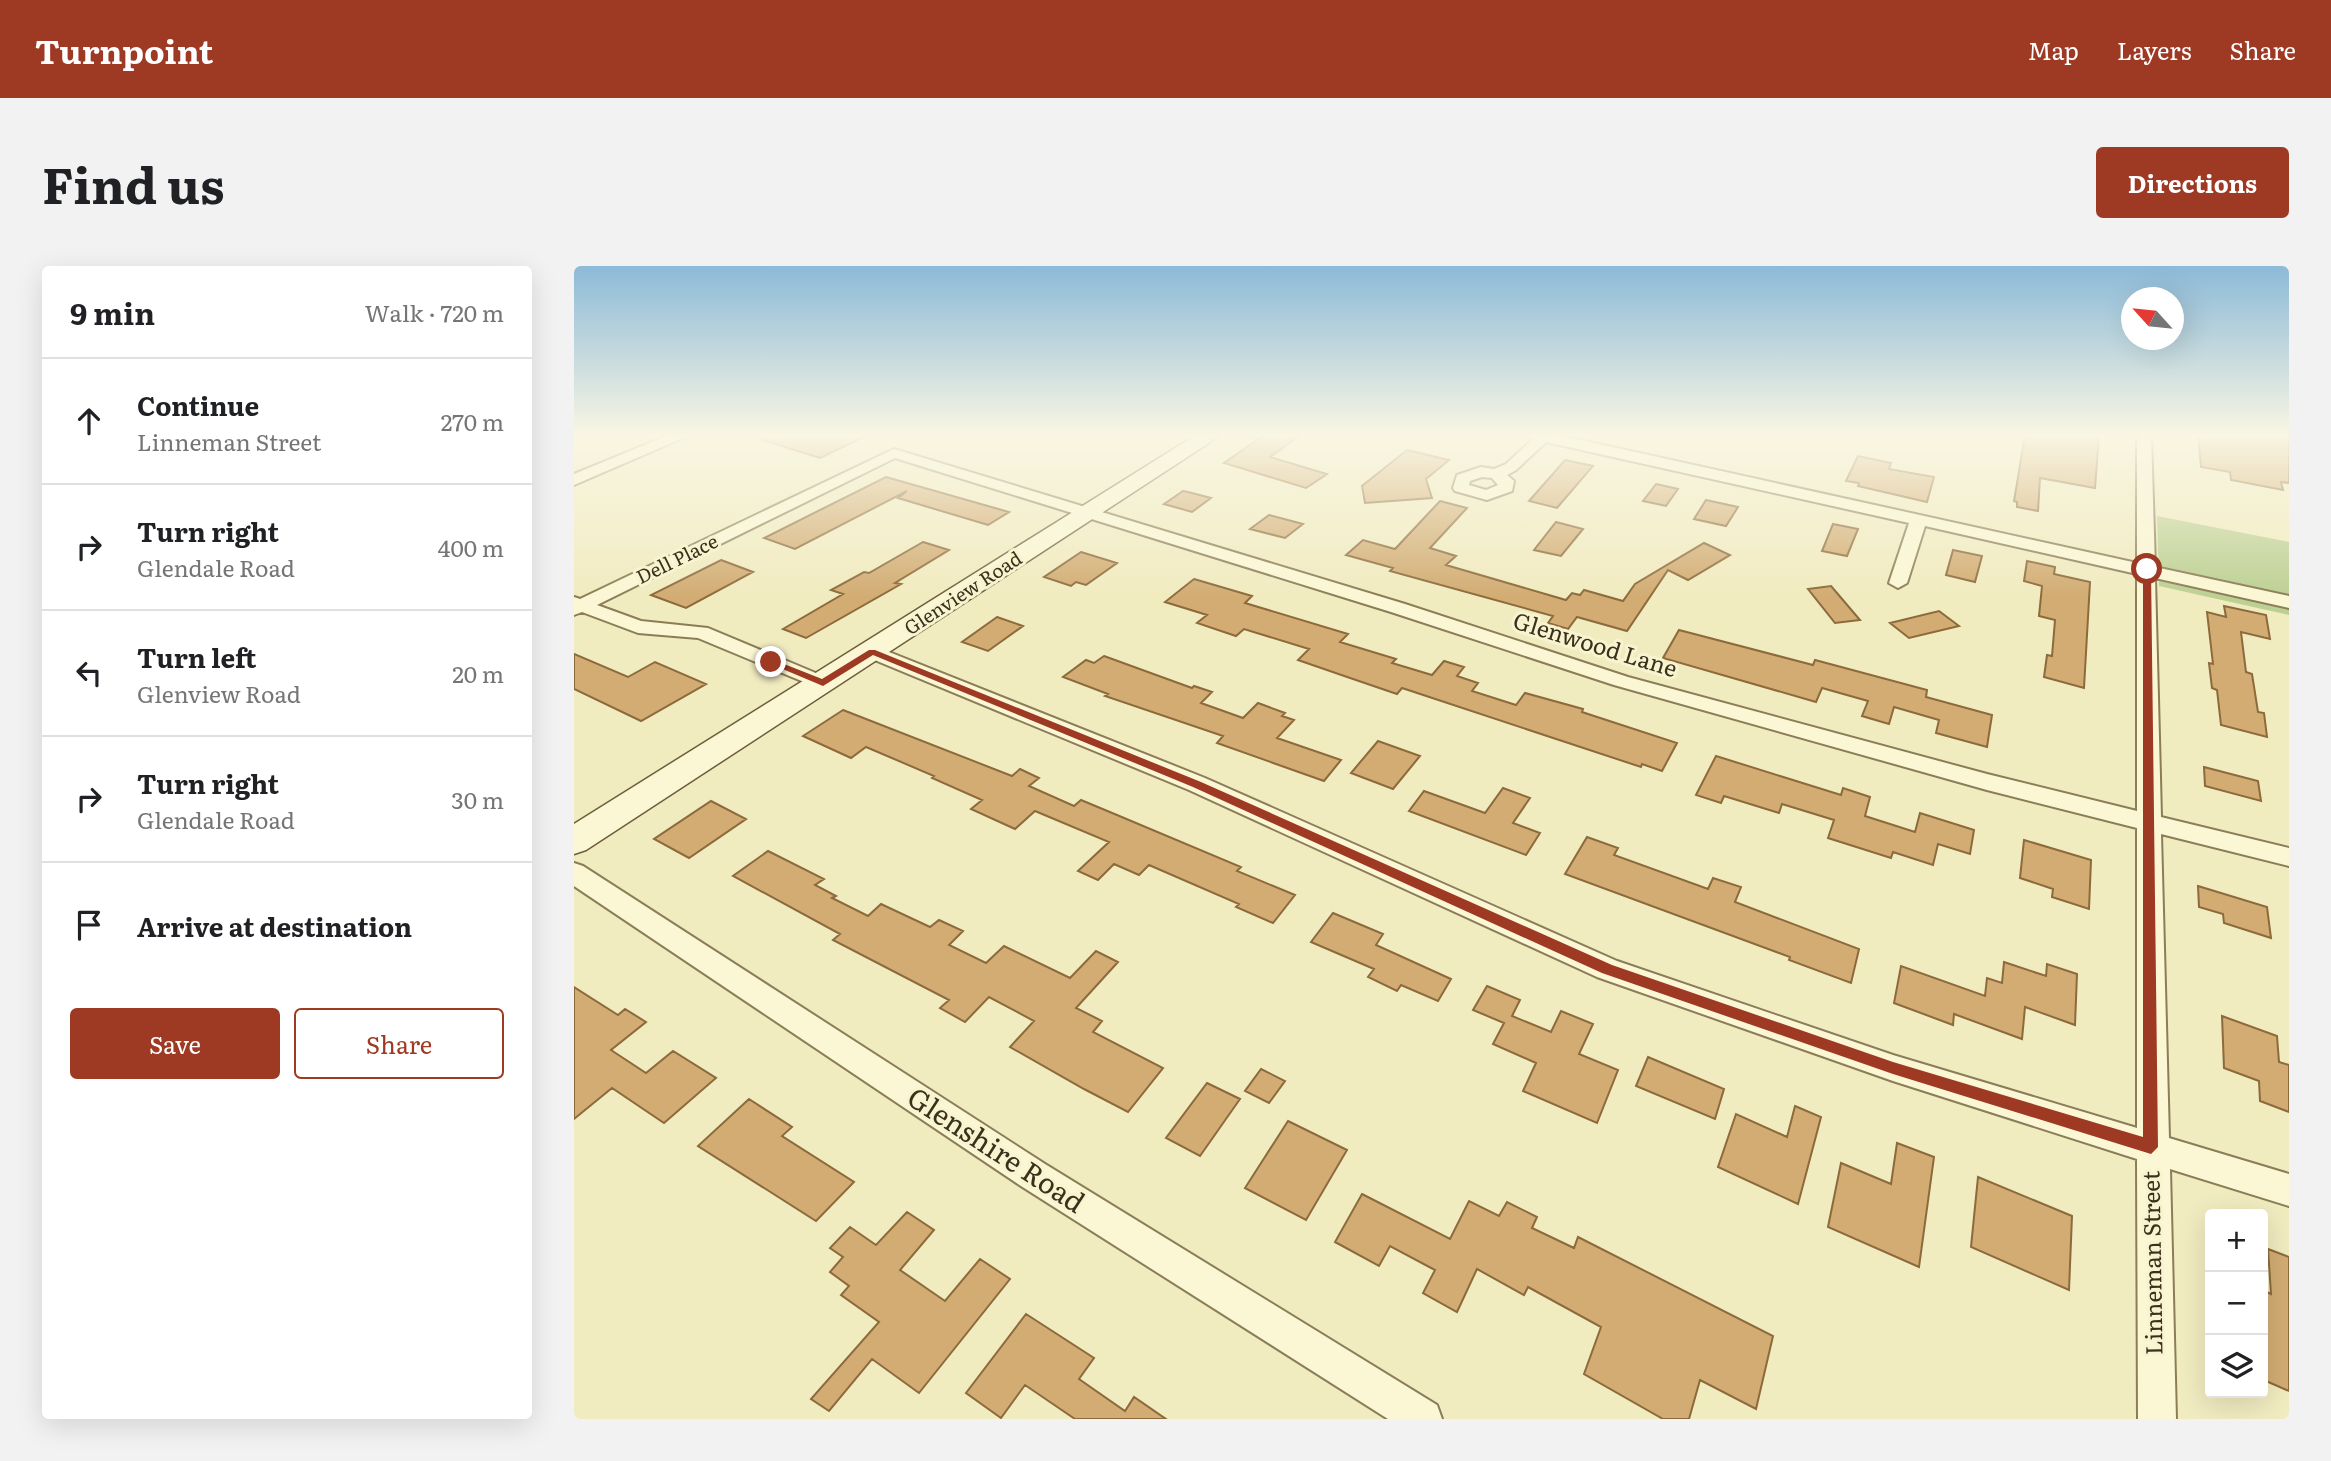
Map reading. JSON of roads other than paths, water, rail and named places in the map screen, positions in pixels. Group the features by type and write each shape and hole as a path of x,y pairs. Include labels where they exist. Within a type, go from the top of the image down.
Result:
{"main road":[{"name":"Glenview Road","path":"574,841 1127,489"}],"street":[{"name":"Dell Place","path":"576,606 820,489"},
{"name":"Glenwood Lane","path":"1010,489 1384,604 1621,681 1987,782 2289,858"},
{"path":"1773,489 2289,602"},
{"name":"Linneman Street","path":"2145,489 2151,1147 2157,1419"},
{"path":"1898,583 1919,519"},
{"path":"576,606 638,626 701,632 823,683"},
{"path":"872,652 1197,785 1607,969 1893,1068 2289,1190"},
{"name":"Glenshire Road","path":"574,873 1033,1175 1423,1419"}]}
